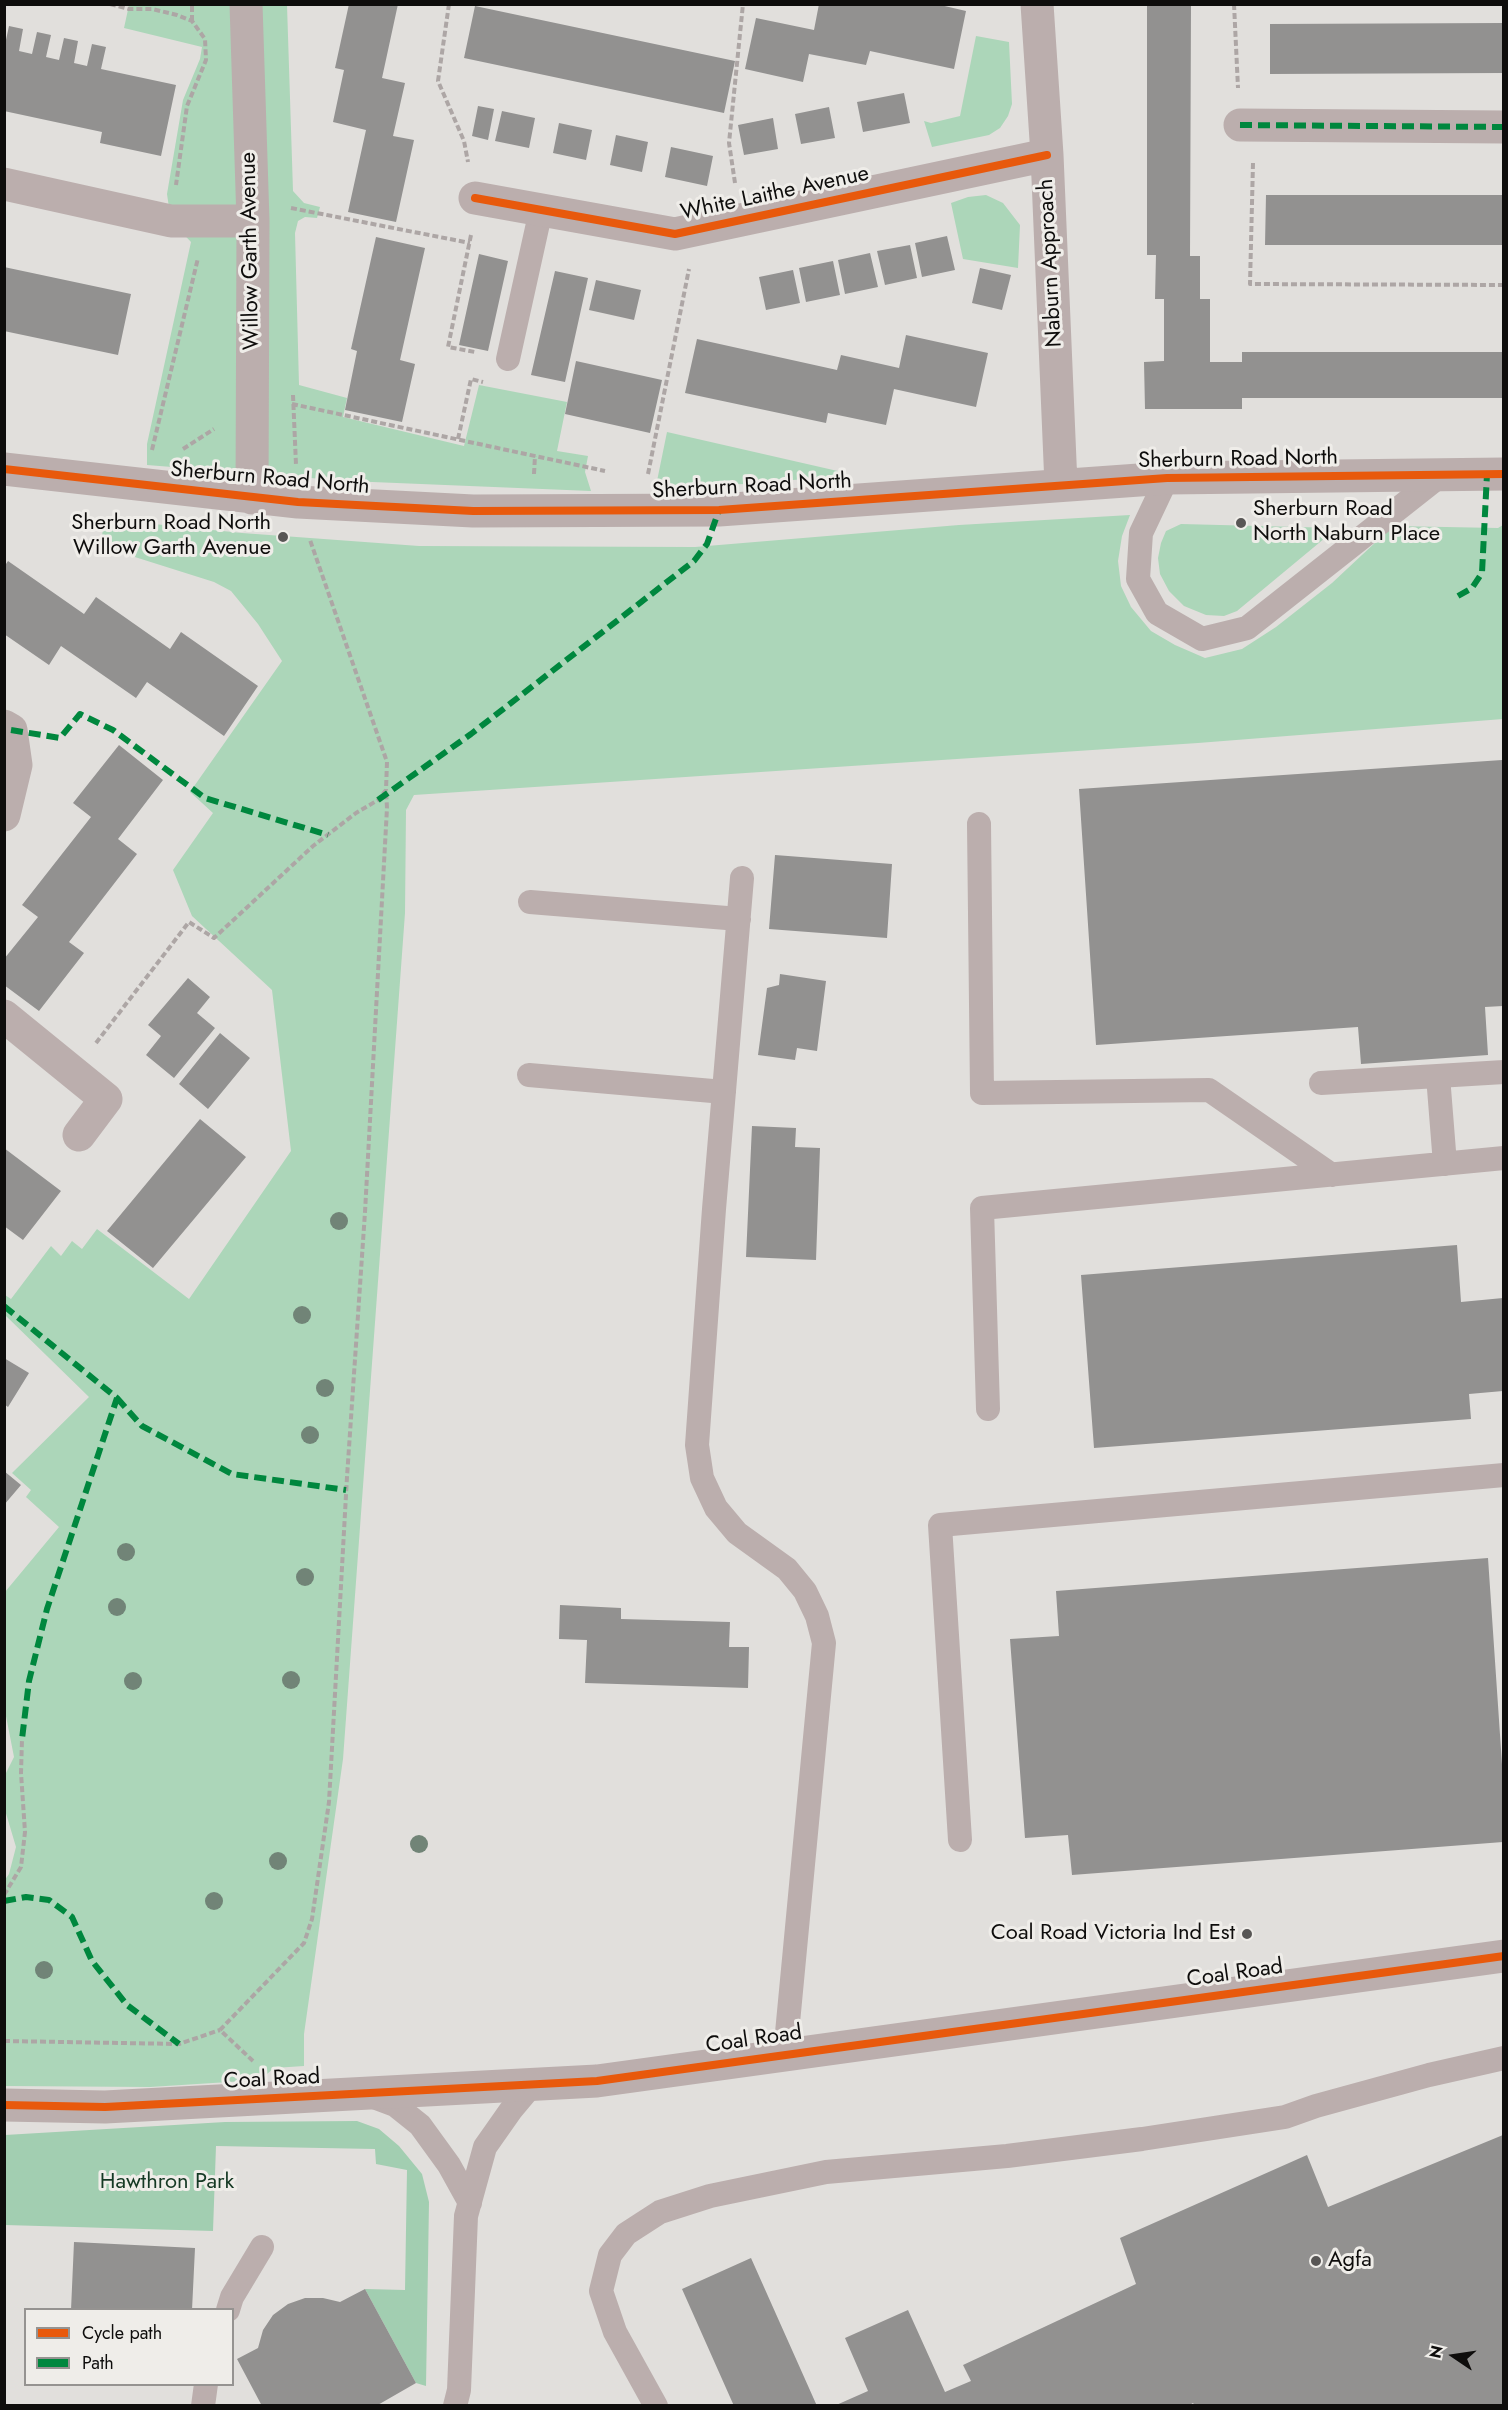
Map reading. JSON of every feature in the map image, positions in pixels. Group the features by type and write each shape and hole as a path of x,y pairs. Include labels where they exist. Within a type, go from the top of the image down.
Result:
{"street":[{"name":"Willow Garth Avenue","path":"246,4 253,221 252,498"},
{"name":"Naburn Approach","path":"1037,4 1047,155 1061,485"},
{"path":"1240,126 1503,127"},
{"name":"White Laithe Avenue","path":"475,198 675,234 1047,155"},
{"path":"4,184 181,221 253,221"},
{"name":"Sherburn Road North","path":"4,469 147,472 252,498 473,511 719,510 1167,478 1503,474"},
{"path":"4,726 11,730 16,765 4,815"},
{"path":"4,1016 106,1099 80,1135"},
{"name":"Coal Road","path":"4,2105 105,2107 597,2081 1503,1956"}],"lane":[{"path":"508,359 541,210"},
{"path":"1167,478 1141,533 1138,579 1157,614 1202,639 1247,628 1441,475"},
{"path":"979,824 982,1093 1209,1090 1332,1175"},
{"path":"742,878 697,1445 702,1478 716,1508 737,1533 787,1569 805,1591 817,1616 824,1643 785,2054"},
{"path":"530,902 739,919"},
{"path":"1321,1083 1503,1072"},
{"path":"529,1075 724,1092"},
{"path":"1438,1076 1445,1164"},
{"path":"988,1409 982,1208 1503,1158"},
{"path":"960,1840 940,1525 1503,1475"},
{"path":"656,2406 615,2332 601,2291 610,2255 626,2234 660,2212 710,2196 826,2172 1006,2156 1285,2117 1407,2081 1503,2058"},
{"path":"455,2406 459,2390 466,2216 485,2147 532,2085"},
{"path":"363,2093 395,2105 420,2125 449,2165 470,2203"},
{"path":"229,2308 232,2297 262,2247"},
{"path":"203,2406 206,2386"}],"path":[{"path":"110,4 129,9 152,9 192,21"},
{"path":"147,472 199,253 181,221 187,106 206,60 205,39 192,21 192,4"},
{"path":"740,220 729,142 743,4"},
{"path":"1234,4 1241,150 1253,164 1250,284 1503,285"},
{"path":"285,206 470,243"},
{"path":"641,510 698,229"},
{"path":"458,439 471,379 501,385 508,359"},
{"path":"147,472 220,425 293,404 614,472"},
{"path":"4,2041 179,2044 220,2030 304,1943 312,1919 329,1802 365,1212 387,808 387,762 298,502"},
{"path":"74,1072 189,922 214,938 313,846 356,813 378,800 386,790"},
{"path":"4,1894 21,1867 25,1832 21,1773 22,1739"},
{"path":"220,2030 272,2078 279,2097"}],"green space":[{"path":"129,5 287,5 293,191 304,203 320,207 317,218 305,217 298,221 295,233 299,385 347,398 343,417 464,446 479,385 567,402 557,451 588,456 585,472 591,491 348,481 147,465 147,444 191,242 171,221 167,194 183,100 200,59 202,47 124,28"},
{"path":"976,36 1009,42 1012,104 1008,116 1000,128 989,135 932,147 924,121 931,123 960,116"},
{"path":"986,195 1003,203 1020,225 1018,268 963,259 951,203 968,197"},
{"path":"667,432 848,475 750,484 660,485 657,481"},
{"path":"1130,515 1122,536 1118,561 1121,586 1131,607 1151,631 1205,658 1242,649 1276,627 1332,583 1393,526 1498,528 1503,525 1503,719 1198,743 414,795 406,810 405,913 343,1759 304,2034 304,2066 274,2068 260,2080 150,2087 5,2086 4,1881 9,1874 16,1847 5,1810 4,1777 14,1757 5,1711 5,1592 59,1527 26,1497 31,1490 12,1473 89,1397 5,1315 5,1295 11,1299 51,1246 61,1256 72,1241 82,1249 97,1229 189,1299 291,1151 272,990 192,916 173,870 213,813 190,792 282,661 258,624 231,591 214,582 100,546 105,519 242,533 419,546 695,547 959,525"},
{"path":"1181,524 1337,528 1237,611 1224,616 1206,615 1184,606 1169,591 1160,574 1158,558 1166,531"},
{"name":"Hawthron Park","path":"357,2121 379,2129 399,2146 422,2174 429,2202 426,2386 416,2383 365,2289 405,2290 407,2170 376,2164 375,2149 216,2146 213,2231 5,2225 5,2135 225,2122"}],"building":[{"path":"349,4 398,4 382,78 405,83 393,136 414,140 396,222 348,212 366,130 333,122 344,70 335,68"},
{"path":"819,4 878,6 879,4 936,4 966,11 954,69 870,51 866,65 809,54 803,82 745,69 756,18 814,30"},
{"path":"1147,4 1191,4 1190,256 1200,256 1200,299 1210,299 1210,362 1242,362 1242,352 1503,352 1503,398 1242,398 1242,409 1145,409 1144,362 1164,361 1164,299 1155,299 1156,255 1147,255"},
{"path":"475,6 735,61 724,113 464,58"},
{"path":"1503,23 1503,73 1270,74 1270,24"},
{"path":"9,26 23,29 19,51 32,54 37,32 51,35 46,57 59,60 64,38 78,41 74,63 87,66 92,44 106,47 101,69 176,85 161,156 100,143 102,132 4,111 4,49"},
{"path":"904,93 910,123 863,132 857,102"},
{"path":"478,106 494,109 488,140 472,136"},
{"path":"829,107 835,138 801,144 795,114"},
{"path":"502,111 535,118 529,148 495,141"},
{"path":"773,118 778,149 744,155 738,125"},
{"path":"559,123 592,130 586,160 553,153"},
{"path":"616,135 648,142 642,172 610,165"},
{"path":"671,147 713,156 707,186 665,177"},
{"path":"1266,195 1503,195 1503,245 1265,245"},
{"path":"947,236 955,270 922,277 915,243"},
{"path":"376,237 425,248 400,360 415,364 402,422 345,410 357,351 351,349"},
{"path":"910,245 917,278 885,285 877,251"},
{"path":"870,253 878,287 845,294 838,260"},
{"path":"479,254 508,261 488,351 459,345"},
{"path":"833,261 840,295 806,302 799,268"},
{"path":"4,267 131,294 118,355 4,331"},
{"path":"980,268 1011,275 1002,310 972,303"},
{"path":"793,270 800,303 766,310 759,277"},
{"path":"555,271 588,278 565,382 531,375"},
{"path":"596,280 641,290 634,320 589,310"},
{"path":"906,335 988,353 976,407 894,389 886,425 828,413 826,423 685,393 697,339 837,370 841,355 899,368"},
{"path":"576,361 662,380 650,433 565,414"},
{"path":"8,561 84,614 96,597 170,649 181,632 258,686 224,736 147,682 136,698 61,646 49,665 4,634 4,567"},
{"path":"119,745 163,780 118,839 137,854 69,942 84,953 39,1011 4,985 4,959 38,917 22,905 91,817 73,803"},
{"path":"1502,760 1503,1006 1485,1007 1488,1055 1361,1064 1358,1027 1096,1045 1079,789"},
{"path":"775,855 892,864 887,938 769,929"},
{"path":"780,974 826,981 817,1051 797,1048 795,1060 758,1055 767,988 779,985"},
{"path":"188,978 210,997 197,1013 215,1028 174,1078 146,1055 161,1036 148,1025"},
{"path":"220,1033 250,1058 208,1109 179,1084"},
{"path":"200,1119 246,1157 153,1268 107,1231"},
{"path":"752,1126 796,1128 795,1147 820,1148 816,1260 746,1257"},
{"path":"4,1148 61,1191 23,1240 4,1226"},
{"path":"1457,1245 1461,1302 1503,1298 1503,1391 1469,1394 1471,1419 1094,1448 1081,1275"},
{"path":"4,1358 29,1373 8,1407 4,1404"},
{"path":"4,1471 21,1485 4,1505"},
{"path":"1488,1558 1503,1779 1503,1842 1072,1875 1068,1835 1025,1838 1010,1639 1059,1636 1056,1591"},
{"path":"560,1605 621,1608 621,1619 730,1622 729,1647 749,1647 748,1688 585,1683 587,1640 559,1639"},
{"name":"Agfa","path":"1503,2135 1503,2406 1195,2406 1193,2403 1188,2406 834,2406 868,2391 845,2338 908,2310 945,2392 971,2381 963,2365 1136,2284 1120,2238 1307,2155 1328,2207"},
{"path":"74,2242 195,2248 192,2308 71,2308"},
{"path":"751,2258 817,2406 734,2406 682,2289"},
{"path":"365,2289 416,2383 376,2406 262,2406 237,2359 258,2348 263,2330 273,2315 288,2304 305,2298 323,2298 340,2302"}],"marked path":[{"path":"1240,125 1504,127"},
{"path":"1458,596 1472,588 1482,573 1487,474"},
{"path":"378,800 471,734 694,561 707,544 719,510"},
{"path":"11,730 60,738 80,714 113,730 205,798 328,835"},
{"path":"4,1306 117,1398 47,1609 29,1681 22,1739"},
{"path":"117,1398 142,1426 232,1474 346,1490"},
{"path":"4,1901 26,1897 49,1900 72,1917 92,1961 127,2005 179,2044"}],"cycle path":[{"path":"475,198 675,234 1047,155"},
{"path":"4,469 298,502 473,511 719,510 1167,478 1504,474"},
{"path":"4,2105 105,2107 597,2081 1504,1956"}],"place":[{"name":"Sherburn Road North Naburn Place","path":"1241,523"},
{"name":"Sherburn Road North Willow Garth Avenue","path":"283,537"},
{"name":"Coal Road Victoria Ind Est","path":"1247,1934"},
{"name":"Agfa","path":"1316,2261"}]}
